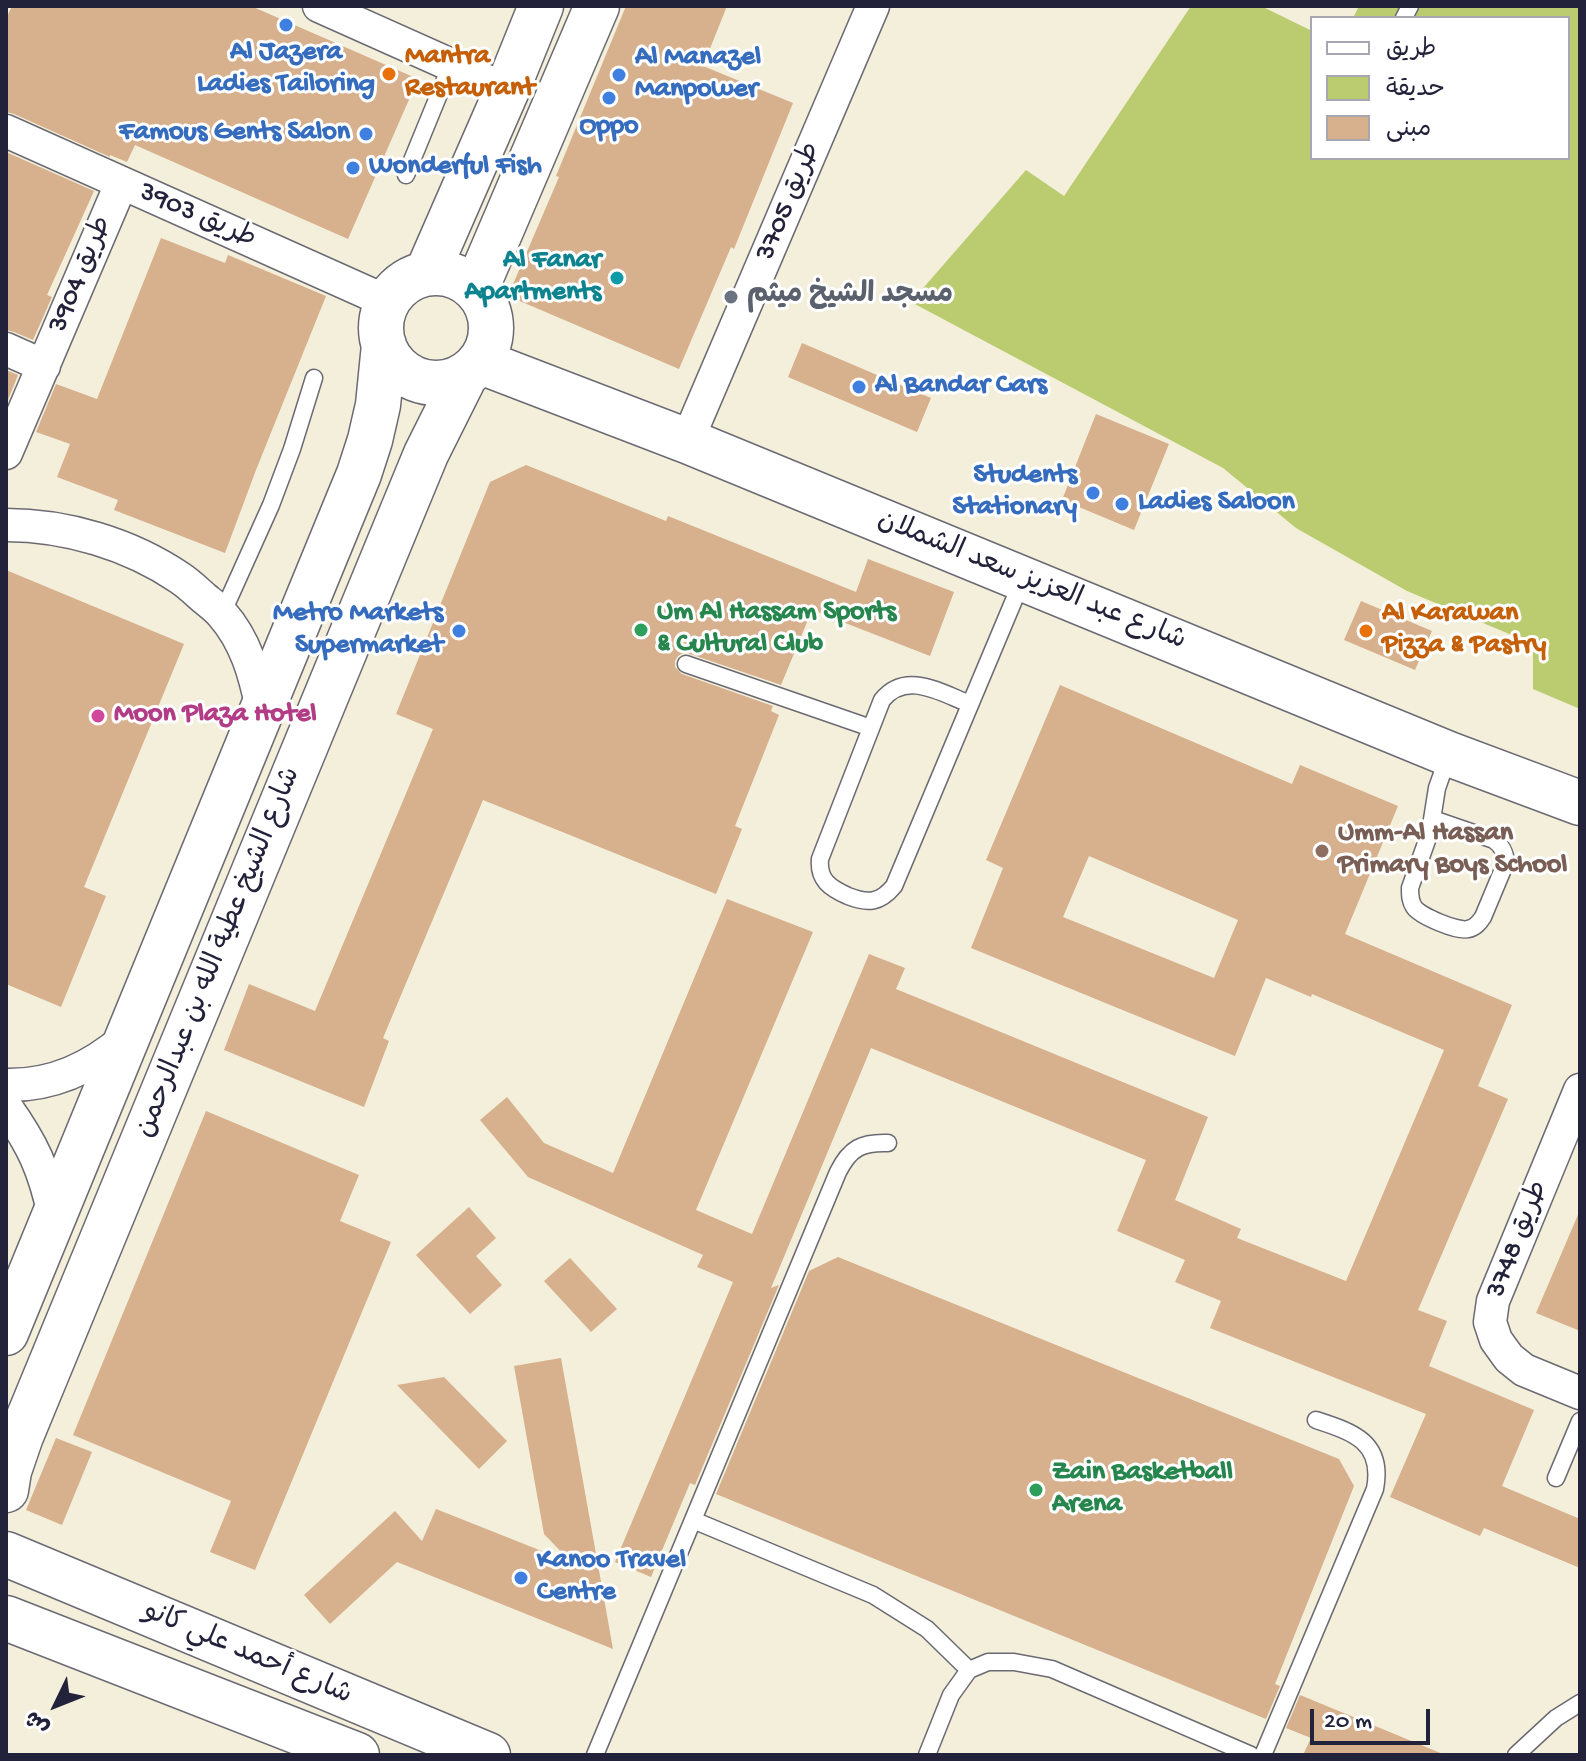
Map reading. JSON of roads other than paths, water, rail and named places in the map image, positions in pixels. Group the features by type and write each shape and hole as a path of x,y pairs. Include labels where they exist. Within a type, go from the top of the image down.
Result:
{"street":[{"path":"319,6 507,90"},
{"path":"427,273 541,6"},
{"path":"476,289 597,6"},
{"name":"طريق 3705","path":"687,441 873,6"},
{"name":"طريق 3903","path":"6,131 388,302"},
{"name":"طريق 3904","path":"6,453 121,184"},
{"path":"427,273 458,277 476,289 488,308 492,330 490,341 473,369 454,381 429,383 417,380 396,367 384,345 381,323 393,294 408,280 427,273"},
{"name":"شارع الشيخ عطية الله بن عبدالرحمن","path":"6,1333 359,474 378,405 384,345"},
{"name":"طريق 3904","path":"6,349 44,366"},
{"name":"شارع عبد العزيز سعد الشملان","path":"473,369 687,441 1449,754 1580,803"},
{"name":"شارع الشيخ عطية الله بن عبدالرحمن","path":"6,1490 9,1471 33,1407 426,454 473,369"},
{"path":"6,525 29,525 82,535 133,552 181,578 222,614 242,643 255,675 262,709"},
{"path":"6,1085 35,1084 61,1078 107,1054 126,1038"},
{"name":"طريق 3748","path":"1580,1090 1493,1301 1490,1322 1502,1349 1524,1370 1580,1393"},
{"path":"6,1107 37,1156 54,1215"},
{"name":"شارع أحمد علي كانو","path":"6,1549 273,1666 488,1755"},
{"name":"شارع أحمد علي كانو","path":"6,1618 357,1755"},
{"path":"253,1714 273,1666"}],"lane":[{"path":"406,175 451,65"},
{"path":"222,614 271,505 314,378"},
{"path":"970,704 910,684 889,691 882,700 820,859 822,877 834,890 861,901 876,900 894,886 1023,578"},
{"path":"686,664 871,728"},
{"path":"1433,819 1494,840 1505,853 1506,862 1483,917 1471,929 1457,929 1421,914 1411,903 1410,888 1433,819 1437,788 1449,754"},
{"path":"595,1755 845,1158 857,1148 872,1142 888,1143"},
{"path":"1263,1755 1375,1489 1377,1477 1371,1450 1361,1439 1348,1430 1316,1420"},
{"path":"1556,1478 1580,1421"},
{"path":"693,1520 873,1595 927,1629 969,1670"},
{"path":"927,1755 951,1695 969,1670 988,1662 1014,1662 1052,1669 1251,1755"},
{"path":"1516,1755 1556,1718 1580,1703"}],"place":[{"name":"Al Jazera Ladies Tailoring","path":"286,25"},
{"name":"Mantra Restaurant","path":"389,74"},
{"name":"Al Manazel Manpower","path":"619,75"},
{"name":"Oppo","path":"609,98"},
{"name":"Famous Gents Salon","path":"366,134"},
{"name":"Wonderful Fish","path":"353,168"},
{"name":"Al Fanar Apartments","path":"617,278"},
{"name":"مسجد الشيخ ميثم","path":"731,297"},
{"name":"Al Bandar Cars","path":"859,387"},
{"name":"Students Stationary","path":"1093,493"},
{"name":"Ladies Saloon","path":"1122,504"},
{"name":"Um Al Hassam Sports & Cultural Club","path":"641,630"},
{"name":"Metro Markets Supermarket","path":"459,631"},
{"name":"Al Karawan Pizza & Pastry","path":"1366,631"},
{"name":"Moon Plaza Hotel","path":"98,716"},
{"name":"Umm-Al Hassan Primary Boys School","path":"1322,851"},
{"name":"Zain Basketball Arena","path":"1036,1490"},
{"name":"Kanoo Travel Centre","path":"521,1578"}]}
